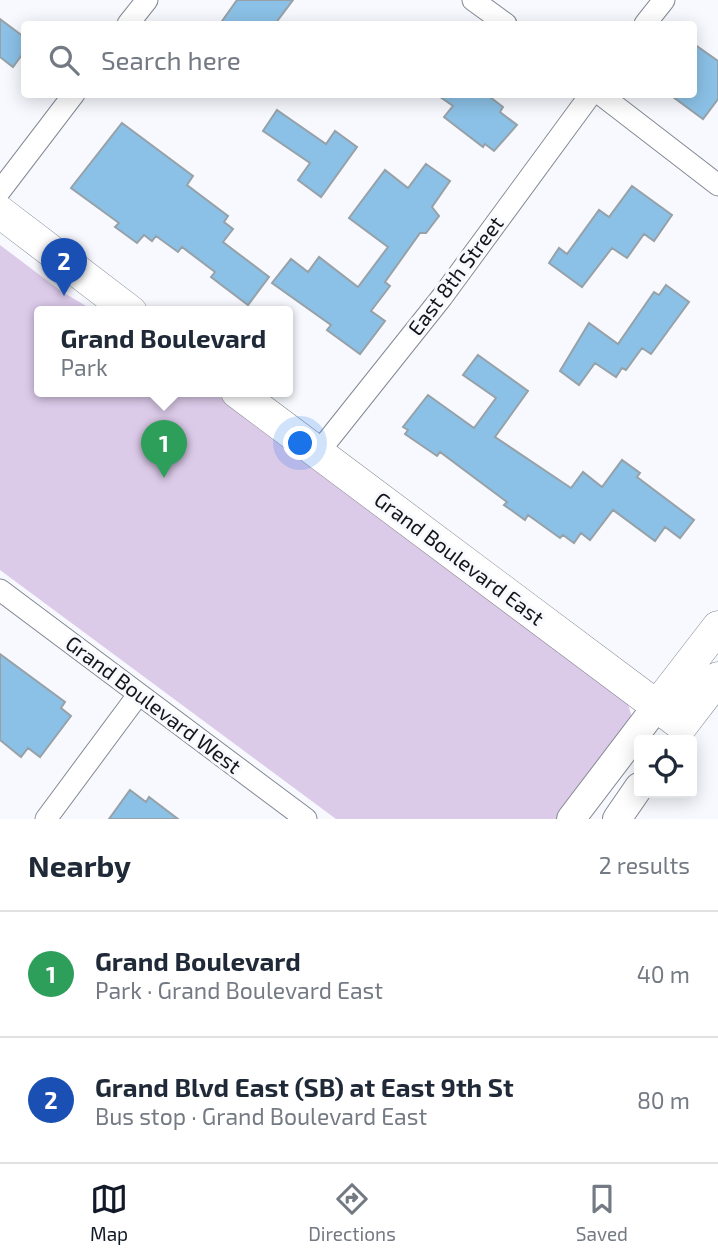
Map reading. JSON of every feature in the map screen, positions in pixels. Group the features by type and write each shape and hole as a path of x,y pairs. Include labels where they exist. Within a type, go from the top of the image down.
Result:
{"main road":[{"path":"0,212 123,306"},
{"name":"Grand Boulevard East","path":"243,397 670,724"},
{"path":"670,724 718,627"},
{"path":"670,724 718,678"}],"street":[{"path":"130,21 146,0"},
{"path":"474,0 502,21"},
{"path":"647,21 664,0"},
{"path":"0,191 71,98"},
{"name":"East 8th Street","path":"317,454 442,297 588,98"},
{"path":"605,98 718,185"},
{"name":"Grand Boulevard West","path":"0,590 306,819"},
{"path":"46,819 138,695"},
{"path":"571,819 611,767 670,724"},
{"path":"591,819 611,767"},
{"path":"617,819 634,794"}],"shaded area":[{"path":"0,245 61,291 86,306 34,306 34,397 221,397 622,698 628,704 633,721 560,819 336,819 0,570"}],"building":[{"path":"237,0 293,0 277,21 222,21"},
{"path":"0,19 21,35 21,56 13,67 0,57"},
{"path":"697,46 718,61 718,99 703,119 674,98 697,98"},
{"path":"442,98 491,98 503,107 500,112 517,125 494,151 485,144 483,147 444,117 453,106"},
{"path":"277,110 326,144 335,131 357,147 321,197 298,180 310,163 263,131"},
{"path":"122,123 193,176 187,185 228,216 224,222 233,229 223,242 269,277 248,305 211,277 215,272 182,247 178,252 156,236 152,241 144,235 137,243 115,227 119,223 71,188"},
{"path":"426,164 450,181 432,207 439,216 426,233 420,233 385,282 390,286 371,311 385,321 360,354 327,330 331,325 272,283 291,259 308,272 319,257 358,287 388,247 349,218 385,170 408,188"},
{"path":"632,186 672,215 654,241 644,234 627,258 612,248 582,287 549,263 559,248 567,254 599,210 609,217"},
{"path":"666,285 689,302 651,354 642,348 626,370 622,368 616,377 595,363 579,385 560,371 589,323 618,344 654,292 659,295"},
{"path":"478,355 528,391 495,437 571,488 583,472 602,487 622,460 640,473 637,477 694,520 680,538 665,527 655,541 613,510 590,540 581,533 574,543 563,535 560,538 528,515 525,520 504,505 507,502 440,452 437,456 405,434 408,430 403,427 428,395 474,428 496,398 463,375"},
{"path":"0,654 65,702 61,708 71,716 40,757 28,748 21,757 0,740"},
{"path":"130,790 146,802 149,797 178,819 109,819"}],"place":[{"name":"Grand Blvd East (SB) at East 9th St","path":"64,296"},
{"name":"Grand Boulevard","path":"164,478"}]}
